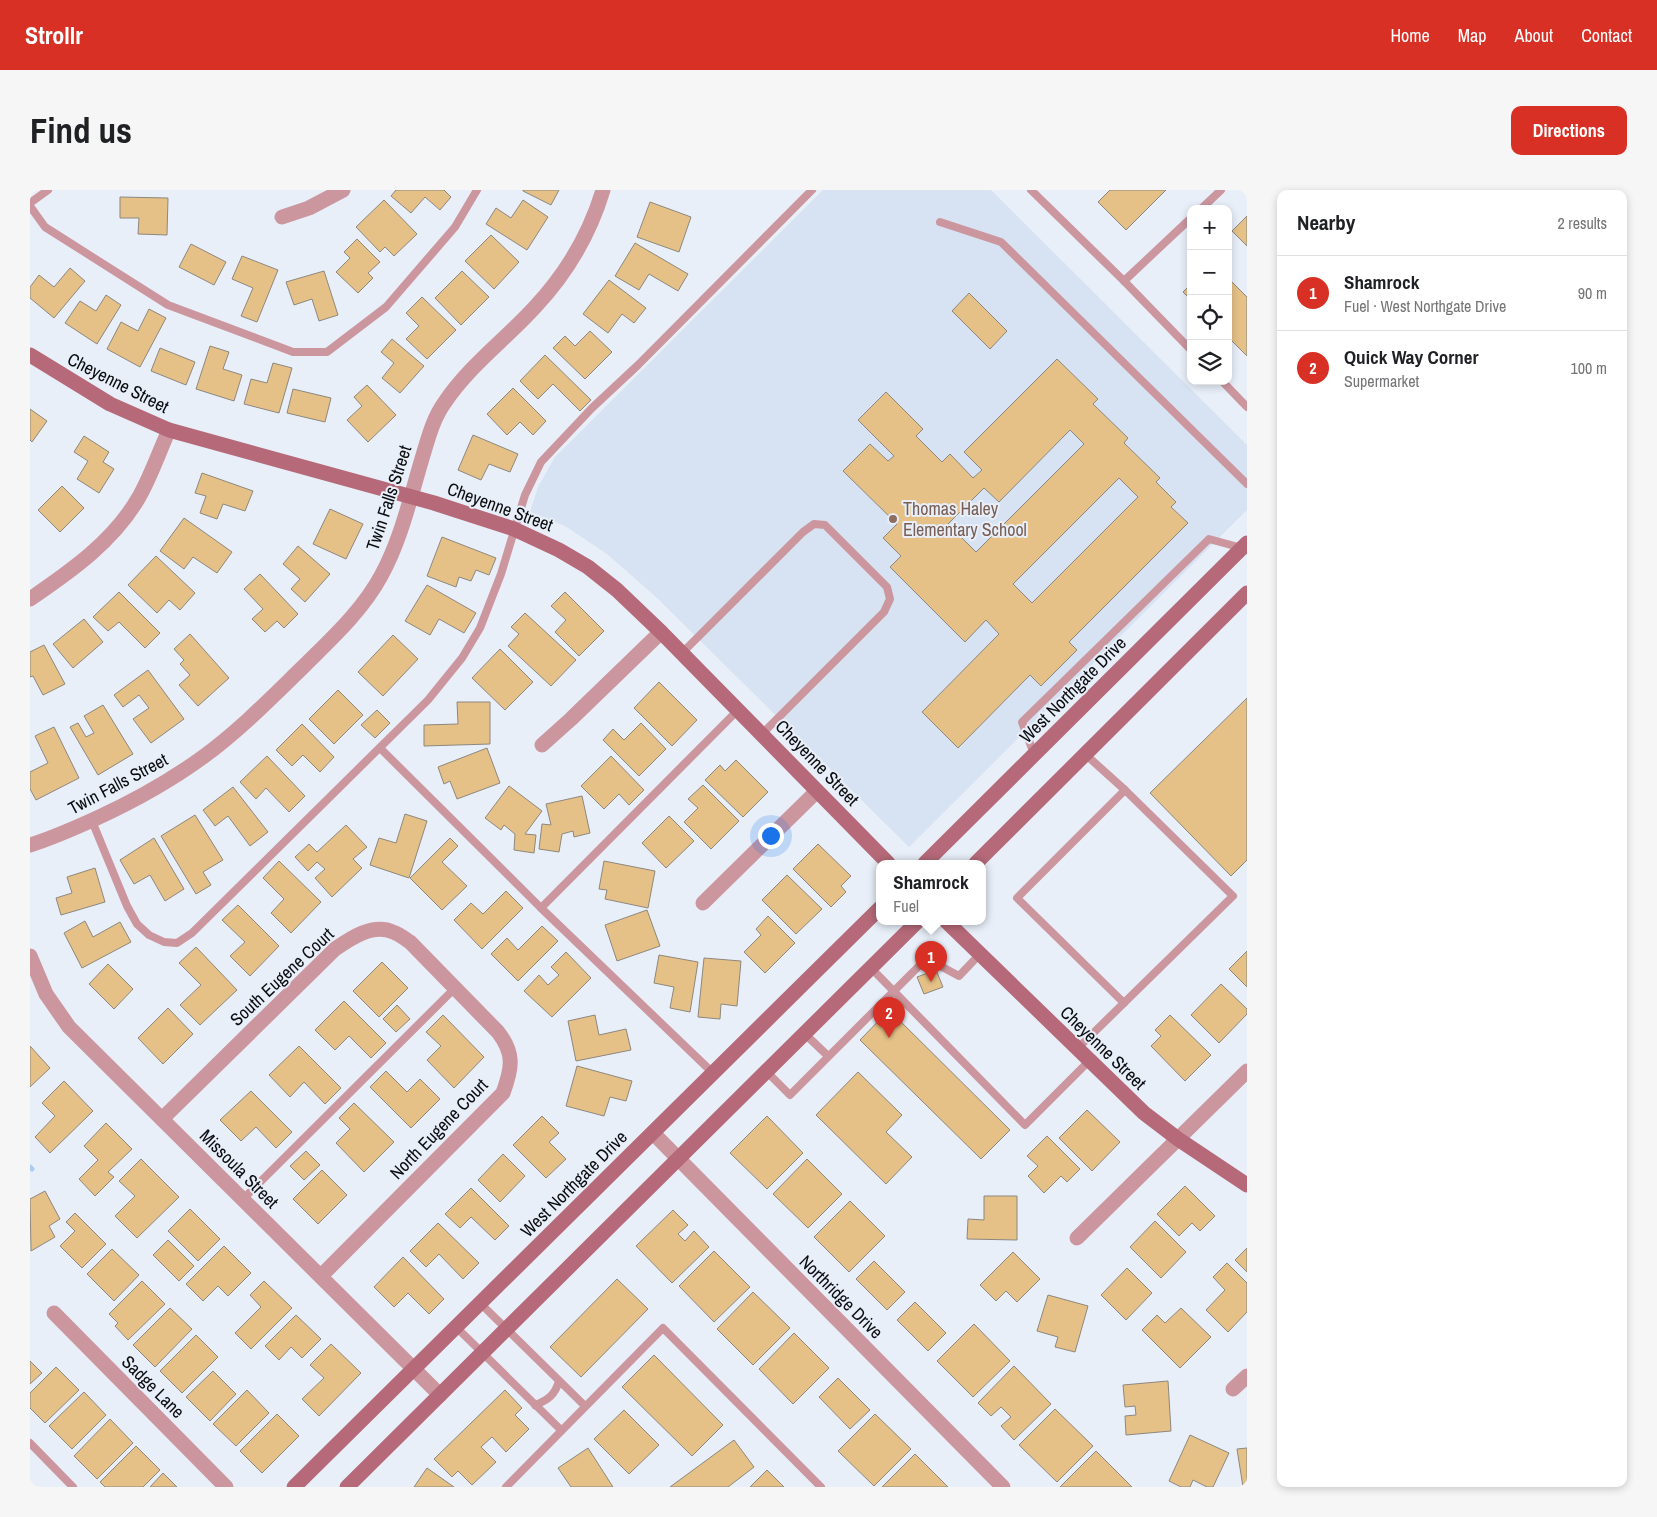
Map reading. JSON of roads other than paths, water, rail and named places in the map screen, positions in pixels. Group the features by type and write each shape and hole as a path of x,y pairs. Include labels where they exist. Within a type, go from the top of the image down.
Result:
{"main road":[{"name":"Cheyenne Street","path":"30,355 110,404 169,430 411,496 514,529 559,550 588,567 617,590 661,632 885,860"},
{"name":"West Northgate Drive","path":"928,860 1245,548"},
{"path":"979,860 1247,593"},
{"name":"West Northgate Drive","path":"294,1487 876,912"},
{"path":"348,1487 914,925"},
{"name":"Cheyenne Street","path":"950,925 1144,1113 1178,1139 1247,1185"}],"street":[{"path":"282,217 309,208 343,190"},
{"name":"Twin Falls Street","path":"30,845 49,840 132,802 203,757 258,711 339,632 362,606 381,577 397,544 431,429 439,410 454,388 536,306 554,284 580,246 596,211 603,190"},
{"path":"30,598 76,567 114,532 138,498 169,430"},
{"path":"542,745 661,632"},
{"path":"703,903 817,791"},
{"name":"South Eugene Court","path":"162,1119 335,949 356,935 378,929 392,931 410,942 459,991"},
{"name":"Missoula Street","path":"30,956 46,994 69,1027 415,1368 440,1395"},
{"name":"North Eugene Court","path":"320,1276 503,1093 510,1074 511,1059 506,1042 459,991"},
{"path":"1077,1238 1247,1071"},
{"name":"Northridge Drive","path":"653,1132 1003,1487"},
{"name":"Sadge Lane","path":"54,1313 226,1487"},
{"path":"1233,1389 1247,1376"}],"lane":[{"path":"48,190 30,205 45,227 168,304 293,352 327,352 386,307 455,227 477,190"},
{"path":"92,821 127,906 137,924 149,935 164,942 177,943 192,933 428,700 462,658 480,628 501,574 524,495 546,456 812,190"},
{"path":"1031,190 1187,346"},
{"path":"1205,205 1220,190"},
{"path":"940,222 1001,242 1247,484"},
{"path":"1124,281 1187,222"},
{"path":"1226,385 1247,407"},
{"path":"682,653 803,532 814,524 825,525 886,587 890,600 884,612 762,734"},
{"path":"1034,754 1022,722 1209,539 1245,548"},
{"path":"542,908 738,710"},
{"path":"380,748 713,1073"},
{"path":"1077,1049 1233,896 1125,790 1085,754"},
{"path":"1124,1003 1017,898 1125,790"},
{"path":"766,1072 790,1094 922,964 931,961 958,976 980,954"},
{"path":"871,968 1025,1125 1089,1061"},
{"path":"243,1199 459,991"},
{"path":"804,1034 828,1056"},
{"path":"480,1304 585,1406"},
{"path":"456,1327 561,1430"},
{"path":"506,1487 663,1328 821,1487"},
{"path":"535,1405 551,1397 559,1381"},
{"path":"30,1443 73,1487"}],"place":[{"name":"Thomas Haley Elementary School","path":"893,519"},
{"name":"Shamrock","path":"931,982"},
{"name":"Quick Way Corner","path":"889,1038"}]}
